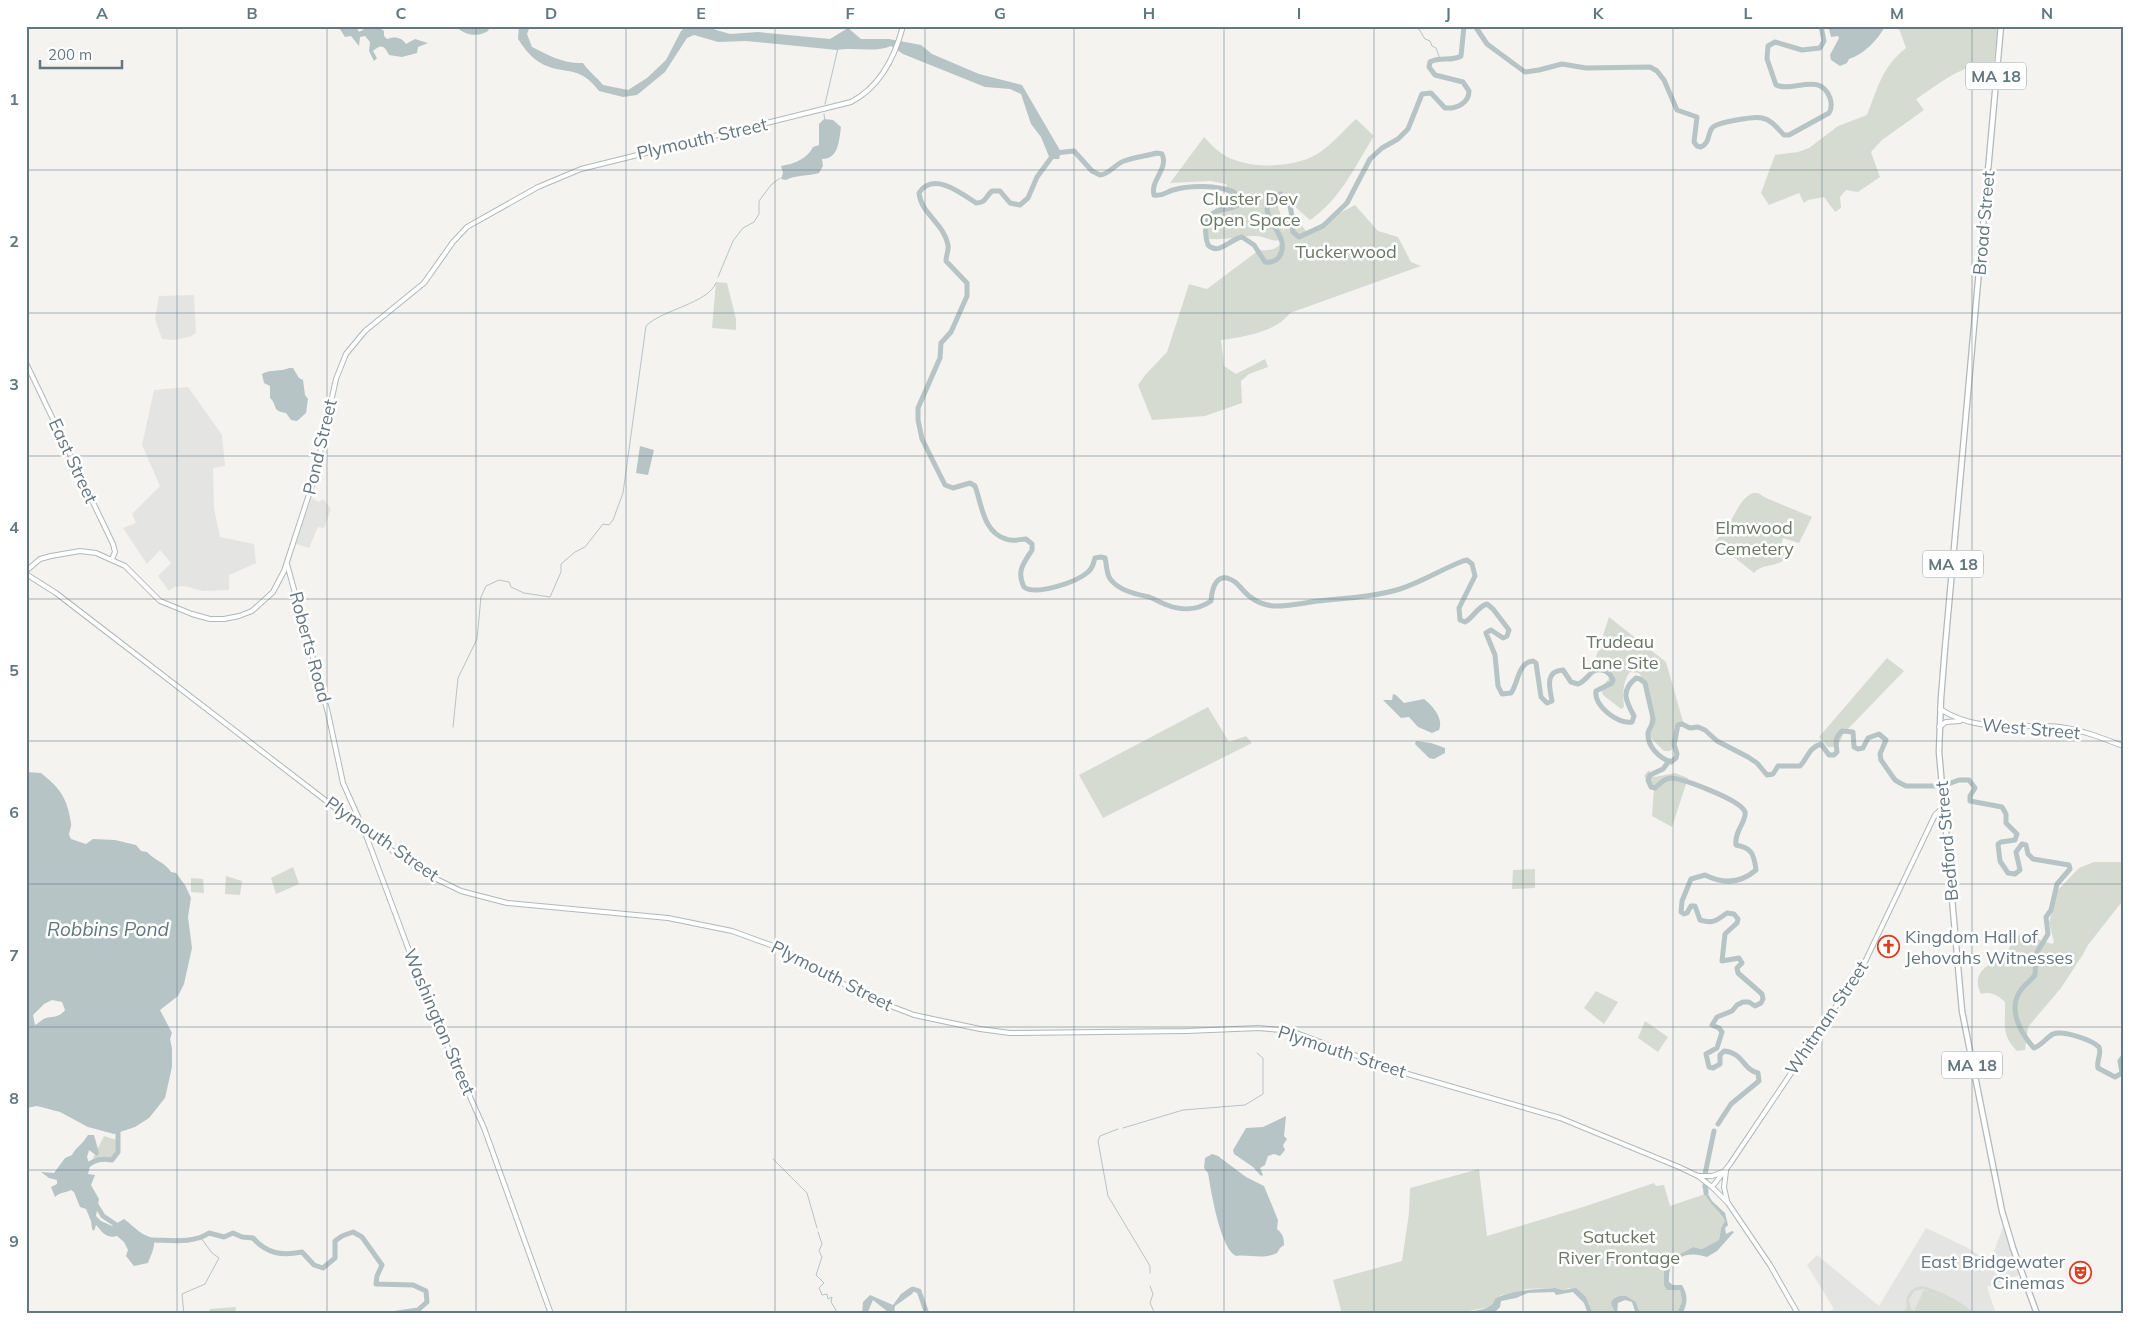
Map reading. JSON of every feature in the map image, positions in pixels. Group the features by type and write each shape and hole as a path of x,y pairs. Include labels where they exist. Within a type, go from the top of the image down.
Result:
{"main road":[{"name":"Plymouth Street","path":"470,225 544,184 588,167 850,102 875,84 896,50 903,26"},
{"name":"Broad Street","path":"1966,419 2001,26"},
{"name":"Pond Street","path":"112,559 125,566 160,601 205,618 219,619 239,616 252,611 269,596 279,583 287,564 319,464 336,379 346,354 365,331 424,283 457,237 470,225"},
{"name":"East Street","path":"26,363 113,544 115,552 112,559"},
{"name":"Bedford Street","path":"1966,419 1940,709 1941,780 1960,991 1969,1049 2002,1211 2037,1314"},
{"path":"26,572 40,559 74,552 96,553 112,559"},
{"name":"Roberts Road","path":"287,564 331,730"},
{"name":"Plymouth Street","path":"26,572 56,593 364,830 415,867 460,891 507,903 668,918 732,931 779,948 811,964 862,995 907,1013 980,1029 1010,1033 1188,1031 1259,1028 1299,1034 1388,1068 1474,1095 1523,1106 1567,1121 1617,1140 1704,1178 1728,1203 1770,1265 1798,1314"},
{"name":"West Street","path":"1940,709 1967,722 1993,726 2061,727 2084,732 2123,746"},
{"path":"1939,727 1951,721 1967,722"},
{"name":"Washington Street","path":"331,730 343,783 364,830 432,1012 484,1128 551,1314"},
{"name":"Whitman Street","path":"1711,1186 1726,1169 1860,970 1935,815 1939,811 1944,810"},
{"path":"1704,1178 1718,1175 1726,1169"},
{"path":"1726,1169 1724,1187 1728,1203"}],"shaded area":[{"path":"194,295 196,333 189,337 173,340 162,339 155,319 159,296"},
{"path":"188,387 222,435 225,466 213,468 214,508 220,537 254,544 256,563 229,575 229,590 203,591 184,586 174,587 169,591 158,576 171,563 160,550 147,564 123,528 136,523 132,514 160,486 142,445 154,390"},
{"path":"311,498 319,502 323,499 331,509 324,528 318,527 309,548 296,544"},
{"path":"2003,1227 2019,1275 1987,1287 1996,1314 1825,1314 1834,1309 1807,1265 1817,1255 1879,1306 1926,1228 1966,1247 1990,1262"}],"green space":[{"path":"1898,26 1998,26 1993,68 1984,65 1964,69 1916,99 1924,110 1882,140 1871,152 1880,177 1858,192 1846,190 1840,197 1841,208 1835,212 1824,197 1808,200 1804,203 1799,193 1769,205 1761,193 1775,155 1798,152 1809,148 1838,126 1867,115 1886,70 1906,48"},
{"name":"Tuckerwood","path":"1356,119 1374,136 1339,192 1321,212 1310,220 1285,198 1277,204 1282,218 1283,232 1289,215 1295,217 1306,231 1355,205 1378,231 1398,237 1411,262 1421,266 1290,313 1268,329 1249,335 1221,340 1224,366 1236,374 1265,359 1268,367 1249,374 1241,381 1242,403 1205,416 1152,420 1138,385 1167,352 1189,284 1207,289 1259,250 1276,248 1282,240 1256,236 1218,239 1205,238 1207,221 1225,196 1226,184 1211,181 1170,183 1204,137 1231,159 1258,165 1287,164 1301,161 1323,150"},
{"path":"716,282 727,283 736,319 736,330 712,328"},
{"name":"Elmwood Cemetery","path":"1753,493 1758,493 1812,517 1799,543 1783,538 1781,545 1785,559 1777,564 1761,568 1754,573 1715,542 1728,525 1742,501"},
{"name":"Trudeau Lane Site","path":"1609,617 1666,662 1684,725 1678,728 1678,741 1670,751 1664,751 1651,738 1649,733 1651,700 1639,673 1630,672 1627,676 1623,697 1624,707 1621,709 1603,695 1601,688 1611,676 1610,671 1601,665 1593,666"},
{"path":"1887,658 1904,671 1844,733 1837,747 1828,747 1819,737"},
{"path":"1208,707 1229,742 1246,736 1252,743 1103,818 1079,775"},
{"path":"1649,770 1652,776 1655,777 1675,773 1688,778 1672,827 1652,816 1654,787 1644,776"},
{"path":"2094,862 2123,862 2123,897 2121,903 2088,945 2061,988 2028,1027 2025,1050 2017,1051 2006,1034 2005,1002 1994,994 1981,994 1978,978 1985,968 2007,951 2014,939 2022,934 2052,944 2054,942 2049,923 2057,891 2079,868"},
{"path":"293,867 299,884 276,894 271,878"},
{"path":"1535,869 1535,888 1512,889 1513,870"},
{"path":"226,876 242,881 240,895 225,894"},
{"path":"191,878 203,879 204,893 191,892"},
{"path":"1596,991 1618,1002 1604,1024 1584,1008"},
{"path":"1645,1021 1668,1037 1658,1052 1638,1038"},
{"path":"104,1136 117,1140 117,1151 111,1158 101,1157 95,1160 93,1158"},
{"name":"Satucket River Frontage","path":"1479,1169 1487,1236 1654,1183 1656,1186 1664,1185 1670,1206 1705,1194 1725,1221 1721,1228 1719,1240 1702,1249 1693,1247 1671,1259 1664,1268 1664,1285 1680,1289 1682,1301 1677,1314 1640,1314 1636,1302 1615,1297 1613,1314 1593,1314 1586,1297 1569,1288 1563,1290 1555,1288 1526,1289 1501,1295 1489,1307 1455,1314 1342,1314 1333,1280 1402,1261 1409,1213 1410,1188"},
{"path":"1921,1286 1950,1297 1973,1314 1923,1289 1914,1291 1909,1300 1911,1309 1919,1314 1910,1314 1904,1310 1907,1308 1907,1296 1911,1291"},
{"path":"1924,1290 1966,1310 1964,1314 1921,1314 1914,1311"},
{"path":"236,1307 235,1314 208,1314 210,1309"}],"water":[{"path":"338,26 356,26 359,32 369,27 375,27 384,31 384,36 387,39 398,38 406,44 415,39 428,43 418,47 417,53 402,57 389,55 384,47 378,47 373,51 377,58 374,61 369,51 370,42 365,36 360,37 359,46 351,36 345,37"},
{"path":"455,26 474,29 477,26 490,26 488,31 475,35 463,32"},
{"path":"519,26 530,26 527,34 532,47 550,56 583,63 603,85 628,90 647,78 666,60 681,31 687,26 703,26 730,34 758,32 830,39 848,28 861,39 889,39 921,45 932,54 979,74 1022,85 1061,152 1059,159 1050,159 1041,137 1031,124 1021,94 1010,89 985,87 903,54 891,46 872,50 837,50 746,41 718,42 694,35 687,38 665,72 637,95 623,97 599,91 584,76 577,73 555,69 539,62 527,52 518,39"},
{"path":"1835,26 1885,26 1870,46 1840,66 1831,60 1830,55 1839,38 1838,36 1831,37 1829,29"},
{"path":"824,119 833,120 841,127 839,143 835,152 832,156 822,159 823,166 819,173 786,180 781,179 783,173 781,166 800,160 813,147 819,145 819,124"},
{"path":"293,368 299,378 303,380 305,395 308,399 306,413 297,421 291,420 286,413 276,409 270,398 270,386 264,383 262,374"},
{"path":"640,446 654,450 648,475 636,473"},
{"path":"1393,694 1404,703 1424,699 1431,705 1439,717 1439,730 1432,733 1418,727 1409,717 1401,718 1383,700 1392,700"},
{"path":"1416,741 1431,743 1445,748 1445,753 1434,759 1429,758 1415,744"},
{"name":"Robbins Pond","path":"26,772 41,773 58,789 65,800 69,814 71,824 69,835 71,839 86,844 93,839 115,840 136,845 141,851 147,852 166,866 171,872 176,873 185,885 191,898 188,917 192,948 184,984 178,996 160,1010 172,1033 170,1039 172,1067 165,1098 149,1118 135,1127 114,1134 88,1127 60,1112 37,1106 26,1108","holes":["52,1000 62,1002 65,1010 63,1013 45,1019 35,1025 33,1015 44,1004"]},
{"path":"1286,1116 1284,1136 1287,1139 1283,1145 1285,1150 1280,1156 1274,1154 1268,1156 1265,1165 1260,1168 1263,1175 1261,1176 1253,1167 1234,1154 1233,1150 1246,1128 1263,1127"},
{"path":"88,1135 94,1135 99,1153 97,1156 89,1150 87,1157 90,1166 88,1174 95,1175 91,1185 99,1199 96,1216 101,1221 112,1226 124,1219 143,1234 158,1239 154,1241 148,1263 134,1266 126,1256 128,1250 124,1242 117,1236 113,1237 102,1232 96,1225 94,1231 86,1209 80,1207 74,1192 71,1190 55,1197 51,1187 57,1184 57,1180 49,1178 41,1172 54,1173 65,1158 72,1155"},
{"path":"1212,1154 1218,1156 1246,1177 1264,1186 1278,1220 1277,1229 1283,1238 1284,1245 1277,1253 1266,1256 1236,1256 1230,1251 1221,1231 1208,1173 1204,1168 1205,1158"},
{"path":"1702,1184 1712,1201 1725,1213 1728,1225 1725,1228 1726,1234 1734,1232 1717,1251 1707,1257 1692,1254 1675,1261 1669,1273 1669,1282 1673,1285 1682,1285 1686,1299 1682,1314 1677,1314 1682,1301 1680,1290 1667,1290 1664,1285 1664,1268 1671,1259 1693,1247 1702,1249 1719,1240 1721,1228 1725,1221 1705,1195"},
{"path":"911,1287 915,1289 912,1294 895,1306 894,1314 887,1314 888,1312 873,1300 867,1314 862,1314 863,1302 870,1295 893,1305 901,1294"},
{"path":"1555,1288 1563,1290 1576,1288 1586,1297 1593,1314 1588,1314 1584,1303 1573,1292 1556,1295 1554,1292 1528,1293 1501,1301 1500,1307 1493,1314 1455,1314 1484,1309 1493,1303 1495,1299 1508,1294 1524,1290"},
{"path":"1626,1296 1636,1302 1640,1314 1636,1314 1632,1302 1625,1300 1618,1303 1617,1314 1613,1314 1614,1311 1611,1303 1613,1299"}],"waterway":[{"path":"1417,26 1425,39 1430,41 1432,46 1436,48 1440,59"},
{"path":"1055,153 1074,151 1092,171 1100,175 1107,173 1118,164 1132,158 1157,153 1162,154 1164,159 1163,165 1153,190 1154,195 1164,194 1180,188 1195,187 1220,188 1234,192 1238,199 1237,205 1213,213 1210,216 1206,225 1208,245 1216,249 1242,237 1254,245 1265,262 1273,261 1279,257 1282,249 1279,234 1268,213 1267,206 1273,197 1281,194 1288,202 1293,232 1299,237 1323,226 1347,203 1370,159 1382,148 1398,139 1408,129 1422,94 1431,93 1445,108 1458,106 1465,102 1469,91 1463,82 1435,75 1429,67 1430,62 1434,60 1453,59 1461,56 1464,26"},
{"path":"1475,26 1487,44 1525,72 1562,64 1586,68 1650,67 1657,71 1664,80 1677,110 1697,117 1694,142 1697,146 1701,147 1707,141 1712,128 1728,122 1762,118 1772,122 1784,135 1789,135 1829,113 1831,102 1826,90 1813,84 1790,87 1776,85 1767,59 1768,46 1775,42 1802,50 1820,48 1824,41 1821,26"},
{"path":"825,104 838,48"},
{"path":"824,114 825,121"},
{"path":"1054,154 1037,177 1028,198 1020,205 1010,203 1000,191 992,191 984,201 979,203 947,186 939,184 925,187 919,193 924,207 946,237 948,247 946,261 967,283 967,296 951,332 941,343 940,358 918,408 918,420 922,439 945,485 953,488 970,483 975,486 984,517 992,530 1006,539 1026,539 1032,544 1032,550 1021,572 1024,587 1038,590 1066,584 1083,576 1092,567 1095,558 1101,557 1105,558 1109,578 1119,587 1128,592 1151,598 1173,607 1190,609 1206,604 1211,601 1217,581 1224,578 1235,582 1251,598 1263,604 1284,606 1390,592 1467,560 1472,564 1475,576 1459,608 1460,620 1465,622 1487,604 1509,630 1507,636 1503,638 1491,630 1486,633 1495,655 1498,686 1502,694 1511,693 1521,669 1528,662 1533,661 1536,663 1541,697 1547,703 1552,701 1550,681 1553,674 1557,671 1563,670 1571,682 1578,684 1593,671 1605,671 1611,675 1613,680 1612,683 1596,691 1598,702 1602,708 1614,717 1626,722 1632,722 1634,716 1627,701 1626,692 1636,678 1640,679 1645,683 1653,718 1648,733 1649,742 1662,758 1671,762 1676,758 1677,754 1674,744 1678,725 1682,724 1690,728 1698,727 1705,730 1717,741 1757,763 1767,775 1773,774 1778,766 1800,766 1811,751 1821,744 1829,755 1834,755 1837,752 1837,739 1842,731 1853,732 1854,747 1858,749 1863,748 1868,738 1879,734 1886,740 1880,754 1881,760 1895,780 1900,783 1906,786 1936,786 1959,780 1969,780 1975,788 1970,796 1970,801 2002,807 2006,814 2006,823 2017,834 2015,840 1998,844 2000,861 2008,873 2015,874 2020,870 2016,852 2022,844 2026,845 2028,854 2033,859 2069,865 2070,869 2057,884 2051,910 2046,917 2048,934 2036,954 2035,975 2021,990 2016,1000 2016,1015 2021,1030 2034,1048 2053,1034 2058,1033 2084,1039 2099,1047 2098,1068 2115,1077 2122,1073 2120,1061 2123,1057"},
{"path":"718,277 733,241 743,228 754,222 759,214 759,201 771,185 780,178"},
{"path":"453,727 458,678 477,639 481,597 486,586 499,580 509,582 511,587 524,593 550,597 561,572 561,564 575,552 585,547 603,524 609,525 613,520 623,493 646,326 663,315 704,296 716,283"},
{"path":"1669,761 1663,769 1650,775 1648,780 1651,787 1655,788 1662,781 1669,778 1678,779 1723,796 1741,807 1745,815 1737,835 1736,845 1749,850 1756,870 1744,878 1731,881 1718,880 1705,875 1691,879 1682,901 1681,912 1687,913 1691,906 1695,906 1700,920 1714,921 1727,913 1734,914 1738,919 1737,923 1725,934 1722,961 1739,958 1742,963 1737,968 1738,973 1762,994 1763,999 1761,1003 1755,1006 1749,1002 1737,1005 1732,1011 1717,1017 1712,1025 1719,1028 1722,1032 1717,1048 1706,1054 1709,1067 1713,1068 1720,1064 1720,1055 1724,1051 1731,1052 1749,1068 1758,1073 1759,1081 1731,1104 1718,1124"},
{"path":"1123,1128 1183,1110 1245,1105 1263,1094 1263,1058 1257,1053"},
{"path":"1118,1129 1100,1136 1098,1141 1108,1196 1150,1266 1150,1273"},
{"path":"1706,1193 1705,1174 1714,1131"},
{"path":"85,1168 97,1160 112,1160 118,1152 118,1132"},
{"path":"773,1159 807,1193 817,1228"},
{"path":"95,1203 103,1216 121,1228"},
{"path":"151,1240 189,1240 209,1233 224,1237 233,1233 242,1237 253,1238 269,1251 281,1254 302,1252 314,1265 323,1268 335,1258 335,1241 353,1232 362,1237 382,1265 376,1284 413,1285 426,1291 427,1302 418,1310 391,1314"},
{"path":"818,1232 822,1244 819,1251 822,1257 816,1275 824,1283 819,1288 822,1295 827,1294 828,1299 832,1297 831,1302 836,1310 834,1314"},
{"path":"184,1314 182,1294 205,1284 219,1258 212,1253 201,1238"},
{"path":"1150,1286 1153,1294 1150,1303 1155,1314"},
{"path":"910,1291 913,1289 919,1291 927,1314"}],"place":[{"name":"Kingdom Hall of Jehovahs Witnesses","path":"1889,947"},
{"name":"East Bridgewater Cinemas","path":"2081,1272"}],"park label":[{"name":"Cluster Dev Open Space","path":"1250,209"}]}
